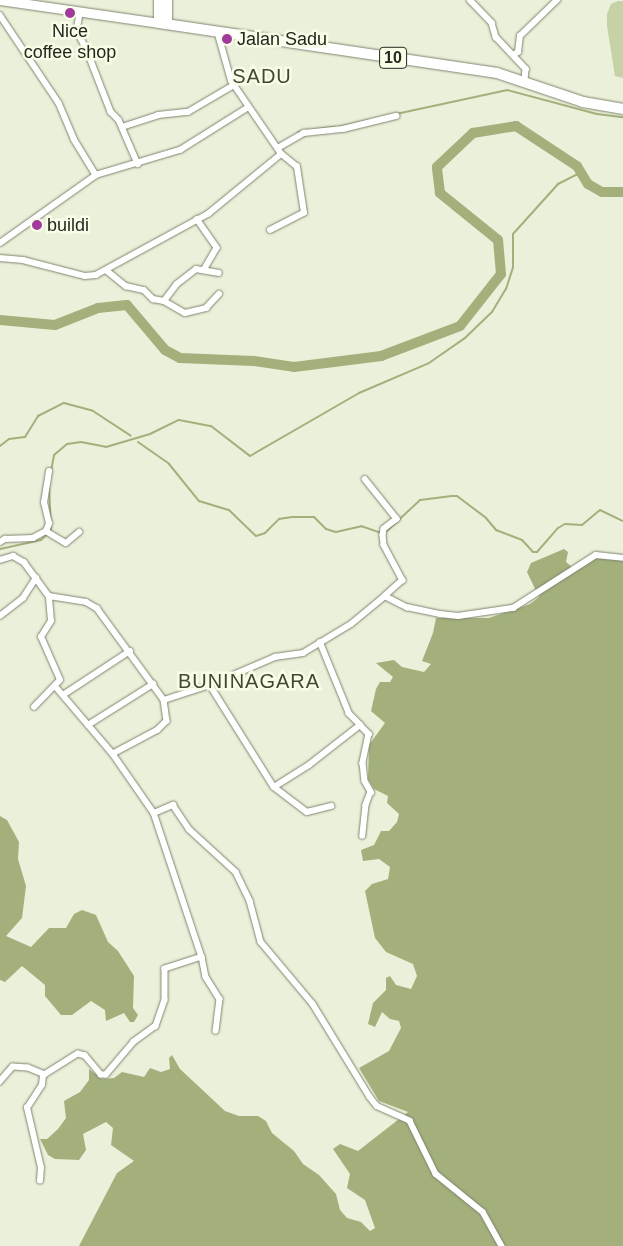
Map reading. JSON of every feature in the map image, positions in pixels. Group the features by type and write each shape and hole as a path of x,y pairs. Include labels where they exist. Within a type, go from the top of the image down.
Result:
{"highway":[{"path":"159,0 163,23"},
{"path":"163,23 168,0"},
{"name":"10","path":"163,23 497,73 583,102 623,109"}],"main road":[{"path":"0,0 59,5 80,14 163,23"}],"street":[{"path":"470,0 492,23 496,36 526,69 525,81"},
{"path":"513,55 518,52 520,36 557,0"},
{"path":"80,14 77,31 87,50 110,112 122,127 138,164"},
{"path":"0,15 59,103 74,139 96,175"},
{"path":"216,31 220,51 234,85 247,108 280,151 297,166 304,213 270,230"},
{"path":"122,127 158,115 188,112 234,85"},
{"path":"0,243 96,175 114,168 138,164 180,150 247,108"},
{"path":"0,258 24,260 85,276 96,275 208,214 304,132 343,129 396,116"},
{"path":"197,220 217,248 205,269"},
{"path":"164,301 193,271 205,269 219,273"},
{"path":"106,270 126,286 144,290 154,300 164,301 181,312 196,313 206,308 219,294"},
{"path":"48,532 49,524 44,503 49,471"},
{"path":"164,700 210,685 275,657 303,653 351,624 404,580 384,545 383,533 397,518 366,479"},
{"path":"48,532 66,544 79,532"},
{"path":"0,542 6,539 33,538 48,532"},
{"path":"385,596 407,607 458,616 513,608 596,555 623,558"},
{"path":"0,560 10,556 20,560 49,596 51,620 41,637 60,676 56,686 34,707"},
{"path":"0,616 23,598 36,578"},
{"path":"49,596 86,602 97,608 130,650 164,700 167,721 158,730 113,754"},
{"path":"320,643 349,714 369,734 364,763 365,782 371,792 366,805 363,836"},
{"path":"63,695 130,650"},
{"path":"88,725 153,684"},
{"path":"210,685 274,787 303,810 331,806"},
{"path":"56,686 113,754 154,813 202,957 206,977 220,999 216,1031"},
{"path":"274,787 309,765 360,725"},
{"path":"154,813 173,805 189,829 236,872 250,901 261,942 313,1004 370,1097 378,1106 410,1121 436,1174 484,1212 502,1246"},
{"path":"43,1075 78,1054 88,1058 101,1074 109,1073 123,1054 156,1026 165,1000 165,969 202,957"},
{"path":"0,1082 13,1068 28,1068 43,1075"},
{"path":"40,1181 41,1168 27,1108 42,1085 43,1075"}],"shaded area":[{"path":"623,1 623,78 615,76 607,26 607,14 611,4"},
{"path":"564,549 568,552 566,562 572,567 596,557 623,560 623,1246 79,1246 117,1173 134,1161 111,1145 113,1128 106,1122 83,1134 86,1150 79,1160 55,1159 48,1155 40,1139 47,1139 66,1118 64,1101 80,1092 89,1080 89,1069 102,1079 114,1078 122,1072 144,1077 150,1068 161,1072 170,1069 169,1058 172,1055 180,1069 225,1111 239,1116 258,1116 266,1121 272,1133 294,1151 303,1164 319,1175 336,1194 340,1210 347,1218 361,1222 370,1231 375,1228 365,1200 347,1188 350,1174 333,1149 340,1144 358,1151 408,1112 379,1101 359,1068 389,1051 401,1028 399,1021 390,1019 382,1012 375,1027 368,1024 373,1003 386,990 386,978 390,976 396,985 411,989 417,976 413,964 386,952 375,938 365,891 372,884 388,879 390,867 379,859 363,861 361,850 374,845 381,831 389,831 397,822 399,814 387,803 388,796 374,789 368,779 369,745 385,723 371,711 376,689 380,682 390,682 393,677 376,663 394,660 402,667 424,672 431,664 422,661 433,633 436,618 489,618 530,604 539,597 527,572 531,563"},
{"path":"0,816 7,820 19,842 18,859 26,886 22,918 6,936 31,947 49,928 66,928 74,914 82,910 96,915 108,942 118,951 134,976 133,1008 138,1015 134,1022 130,1022 124,1013 106,1021 105,1010 91,1001 72,1015 61,1015 45,996 45,985 22,966 5,982 0,980"}],"waterway":[{"path":"396,114 507,90 597,114 623,117"},
{"path":"339,127 369,120"},
{"path":"0,320 55,325 98,308 127,305 165,350 180,358 254,361 294,367 381,356 460,326 501,274 498,240 440,193 437,167 473,133 516,126 577,166 588,184 602,192 623,192"},
{"path":"298,132 335,127"},
{"path":"51,471 54,455 67,444 81,442 106,447 150,434 179,420 211,426 250,456 359,393 429,363 465,338 492,312 506,289 513,267 513,234 558,184 583,171"},
{"path":"0,446 9,439 25,437 38,416 64,403 93,411 131,436"},
{"path":"138,442 169,464 199,501 229,510 256,536 265,533 279,519 292,517 314,517 326,529 336,532 361,526 378,532 387,531 420,500 452,496 457,496 486,518 496,530 522,540 533,552 537,552 558,528 565,524 582,525 600,510 623,521"},
{"path":"0,549 41,540 51,531 49,486"}],"place":[{"name":"Nice coffee shop","path":"70,13"},
{"name":"Jalan Sadu","path":"227,39"},
{"name":"buildi","path":"37,225"}],"district":[{"name":"SADU","path":"262,76"},
{"name":"BUNINAGARA","path":"249,681"}]}
